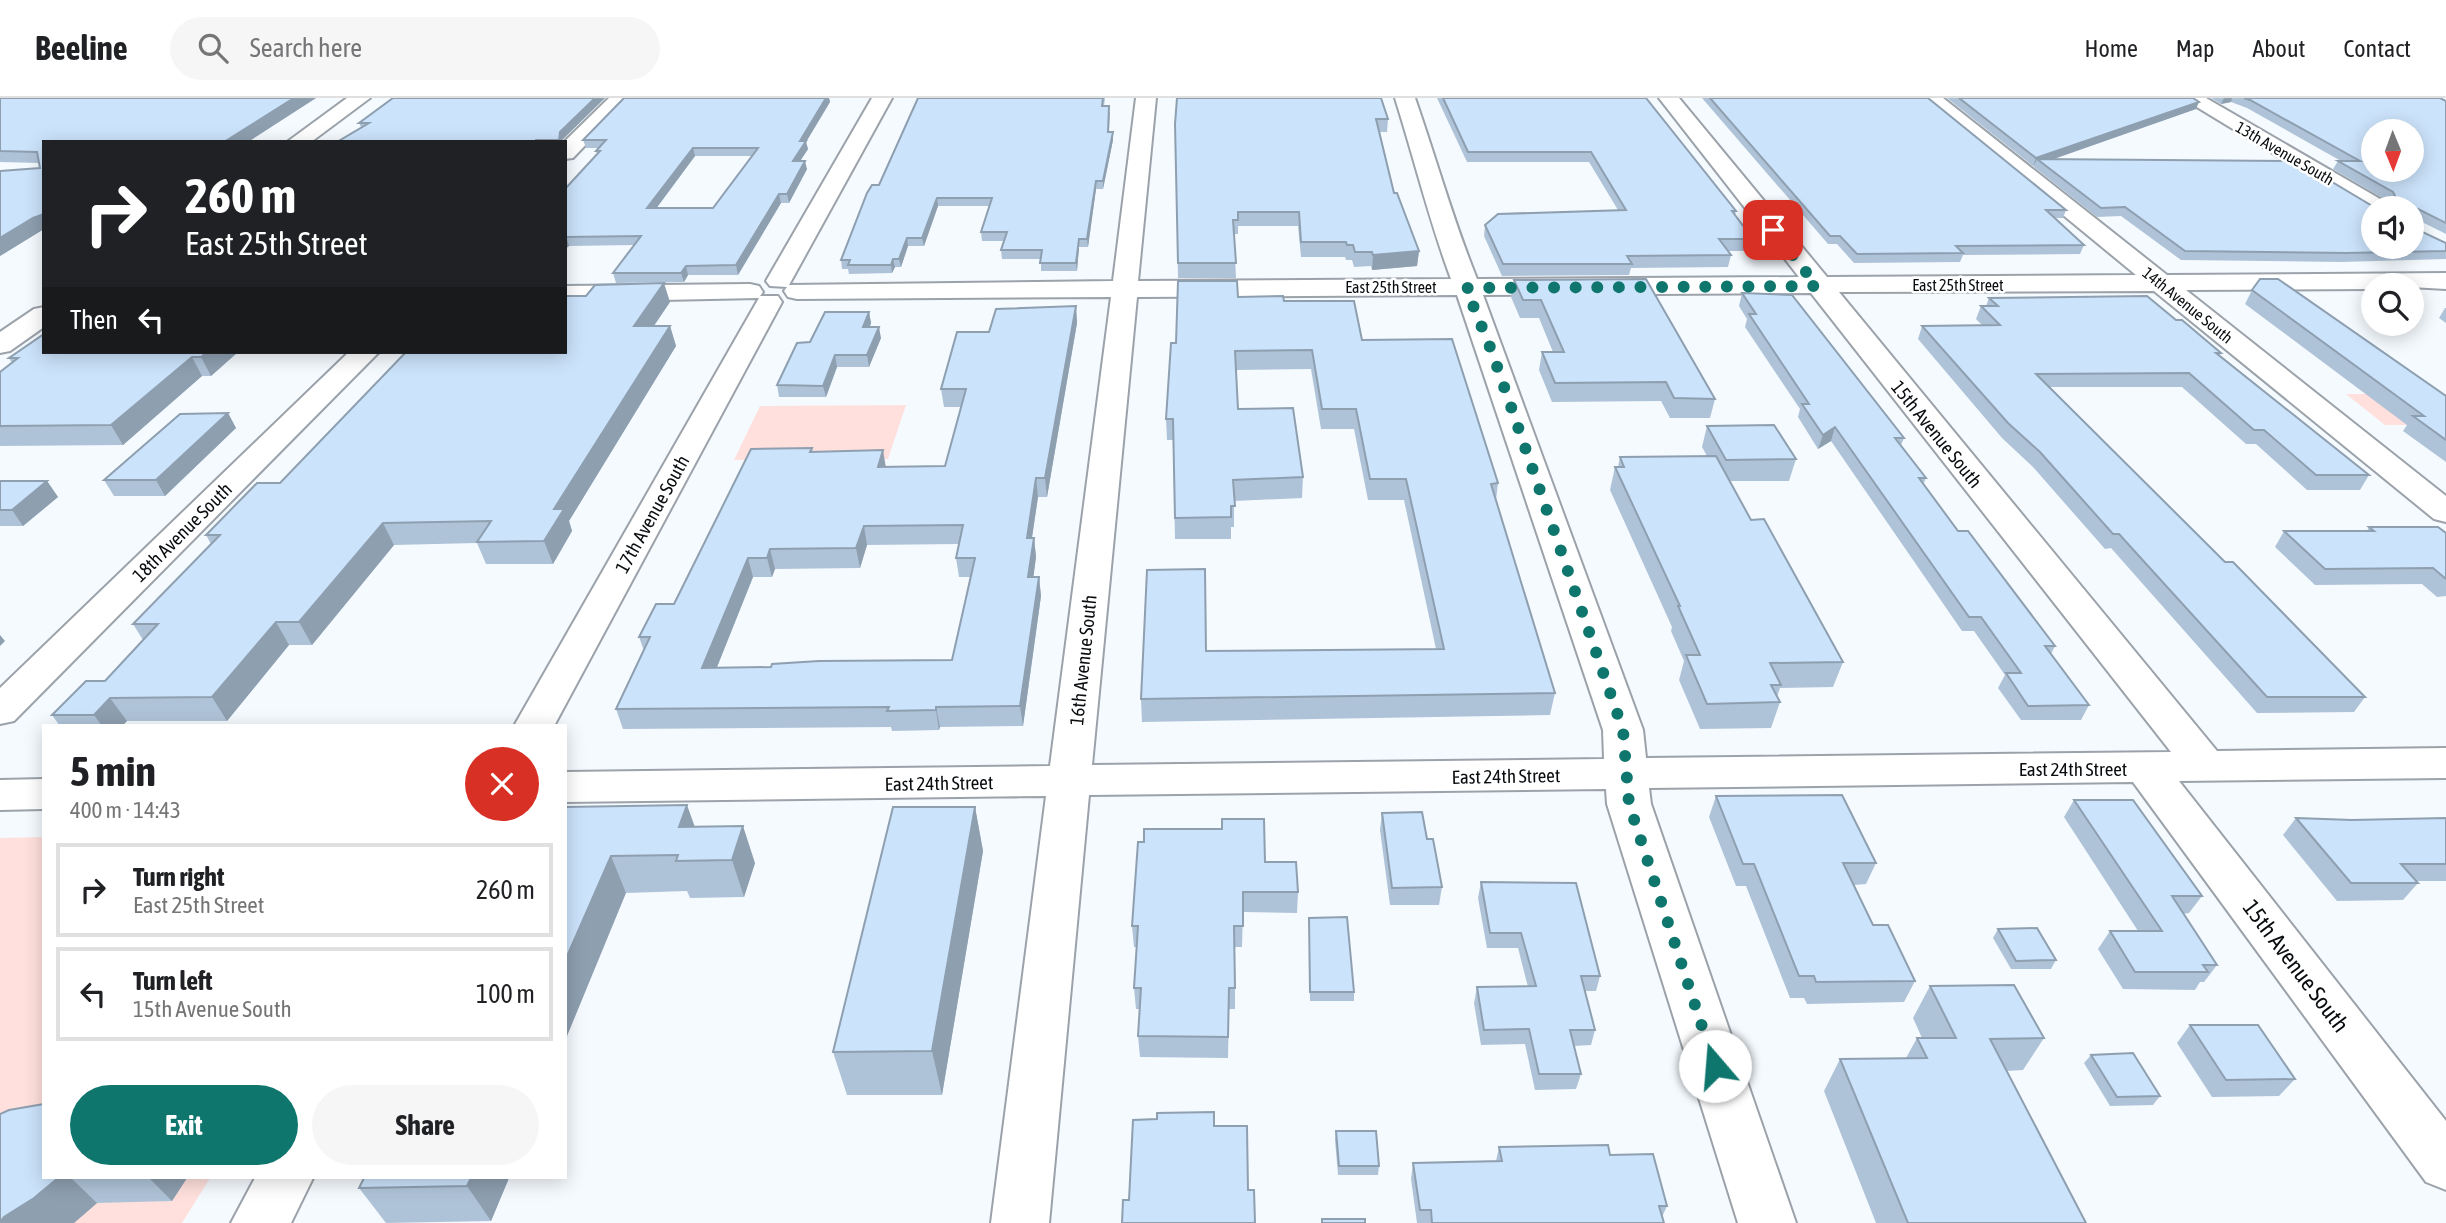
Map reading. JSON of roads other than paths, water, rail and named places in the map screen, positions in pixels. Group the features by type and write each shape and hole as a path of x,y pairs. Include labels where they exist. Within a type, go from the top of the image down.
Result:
{"street":[{"path":"300,140 360,98"},
{"path":"567,150 620,98"},
{"name":"17th Avenue South","path":"535,724 882,98"},
{"name":"16th Avenue South","path":"1020,1223 1146,98"},
{"path":"1405,98 1466,288 1492,352 1623,730 1629,804 1767,1223"},
{"name":"15th Avenue South","path":"1669,98 1817,286 2207,768"},
{"name":"14th Avenue South","path":"1931,98 2446,512"},
{"name":"13th Avenue South","path":"2192,98 2361,197"},
{"name":"East 25th Street","path":"567,293 2446,281"},
{"path":"0,345 42,316"},
{"name":"18th Avenue South","path":"0,711 363,354"},
{"name":"East 24th Street","path":"567,787 2146,769 2446,763"},
{"name":"15th Avenue South","path":"2146,769 2446,1164"},
{"path":"0,795 42,794"},
{"path":"260,1223 284,1179"}]}
